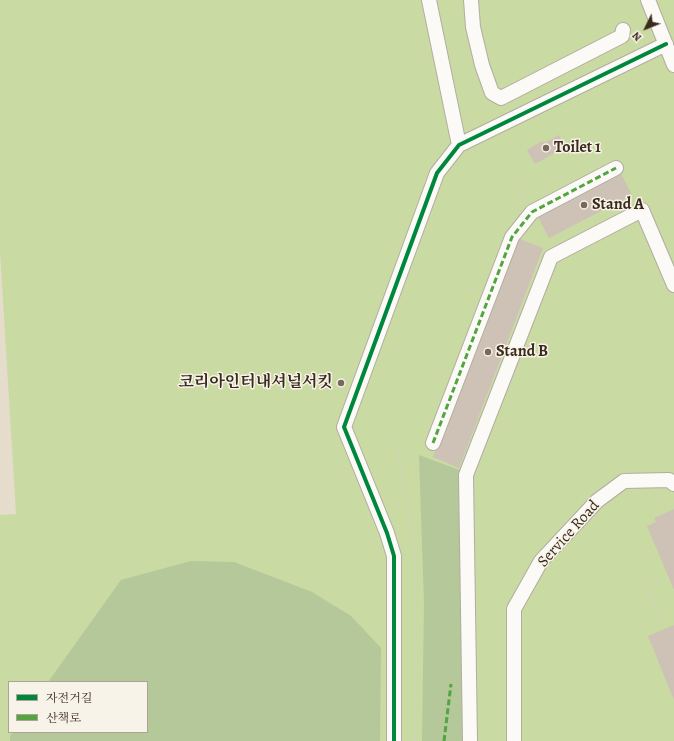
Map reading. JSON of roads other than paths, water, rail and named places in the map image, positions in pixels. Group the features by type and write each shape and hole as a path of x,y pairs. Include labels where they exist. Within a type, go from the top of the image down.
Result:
{"street":[{"path":"471,0 473,27 482,65 492,93 501,98 622,36 623,30"},
{"path":"648,0 674,65"},
{"path":"433,1 459,145"},
{"path":"394,741 394,556 387,533 344,427 437,173 459,145 666,44"},
{"path":"433,444 512,236 532,212 616,168"},
{"path":"470,741 466,475 551,257 642,210 674,285"},
{"name":"Service Road","path":"514,741 514,609 541,561 597,501 624,481 669,480 674,484"}],"place":[{"name":"Toilet 1","path":"546,148"},
{"name":"Stand A","path":"584,205"},
{"name":"Stand B","path":"488,352"},
{"name":"코리아인터내셔널서킷","path":"341,383"}]}
